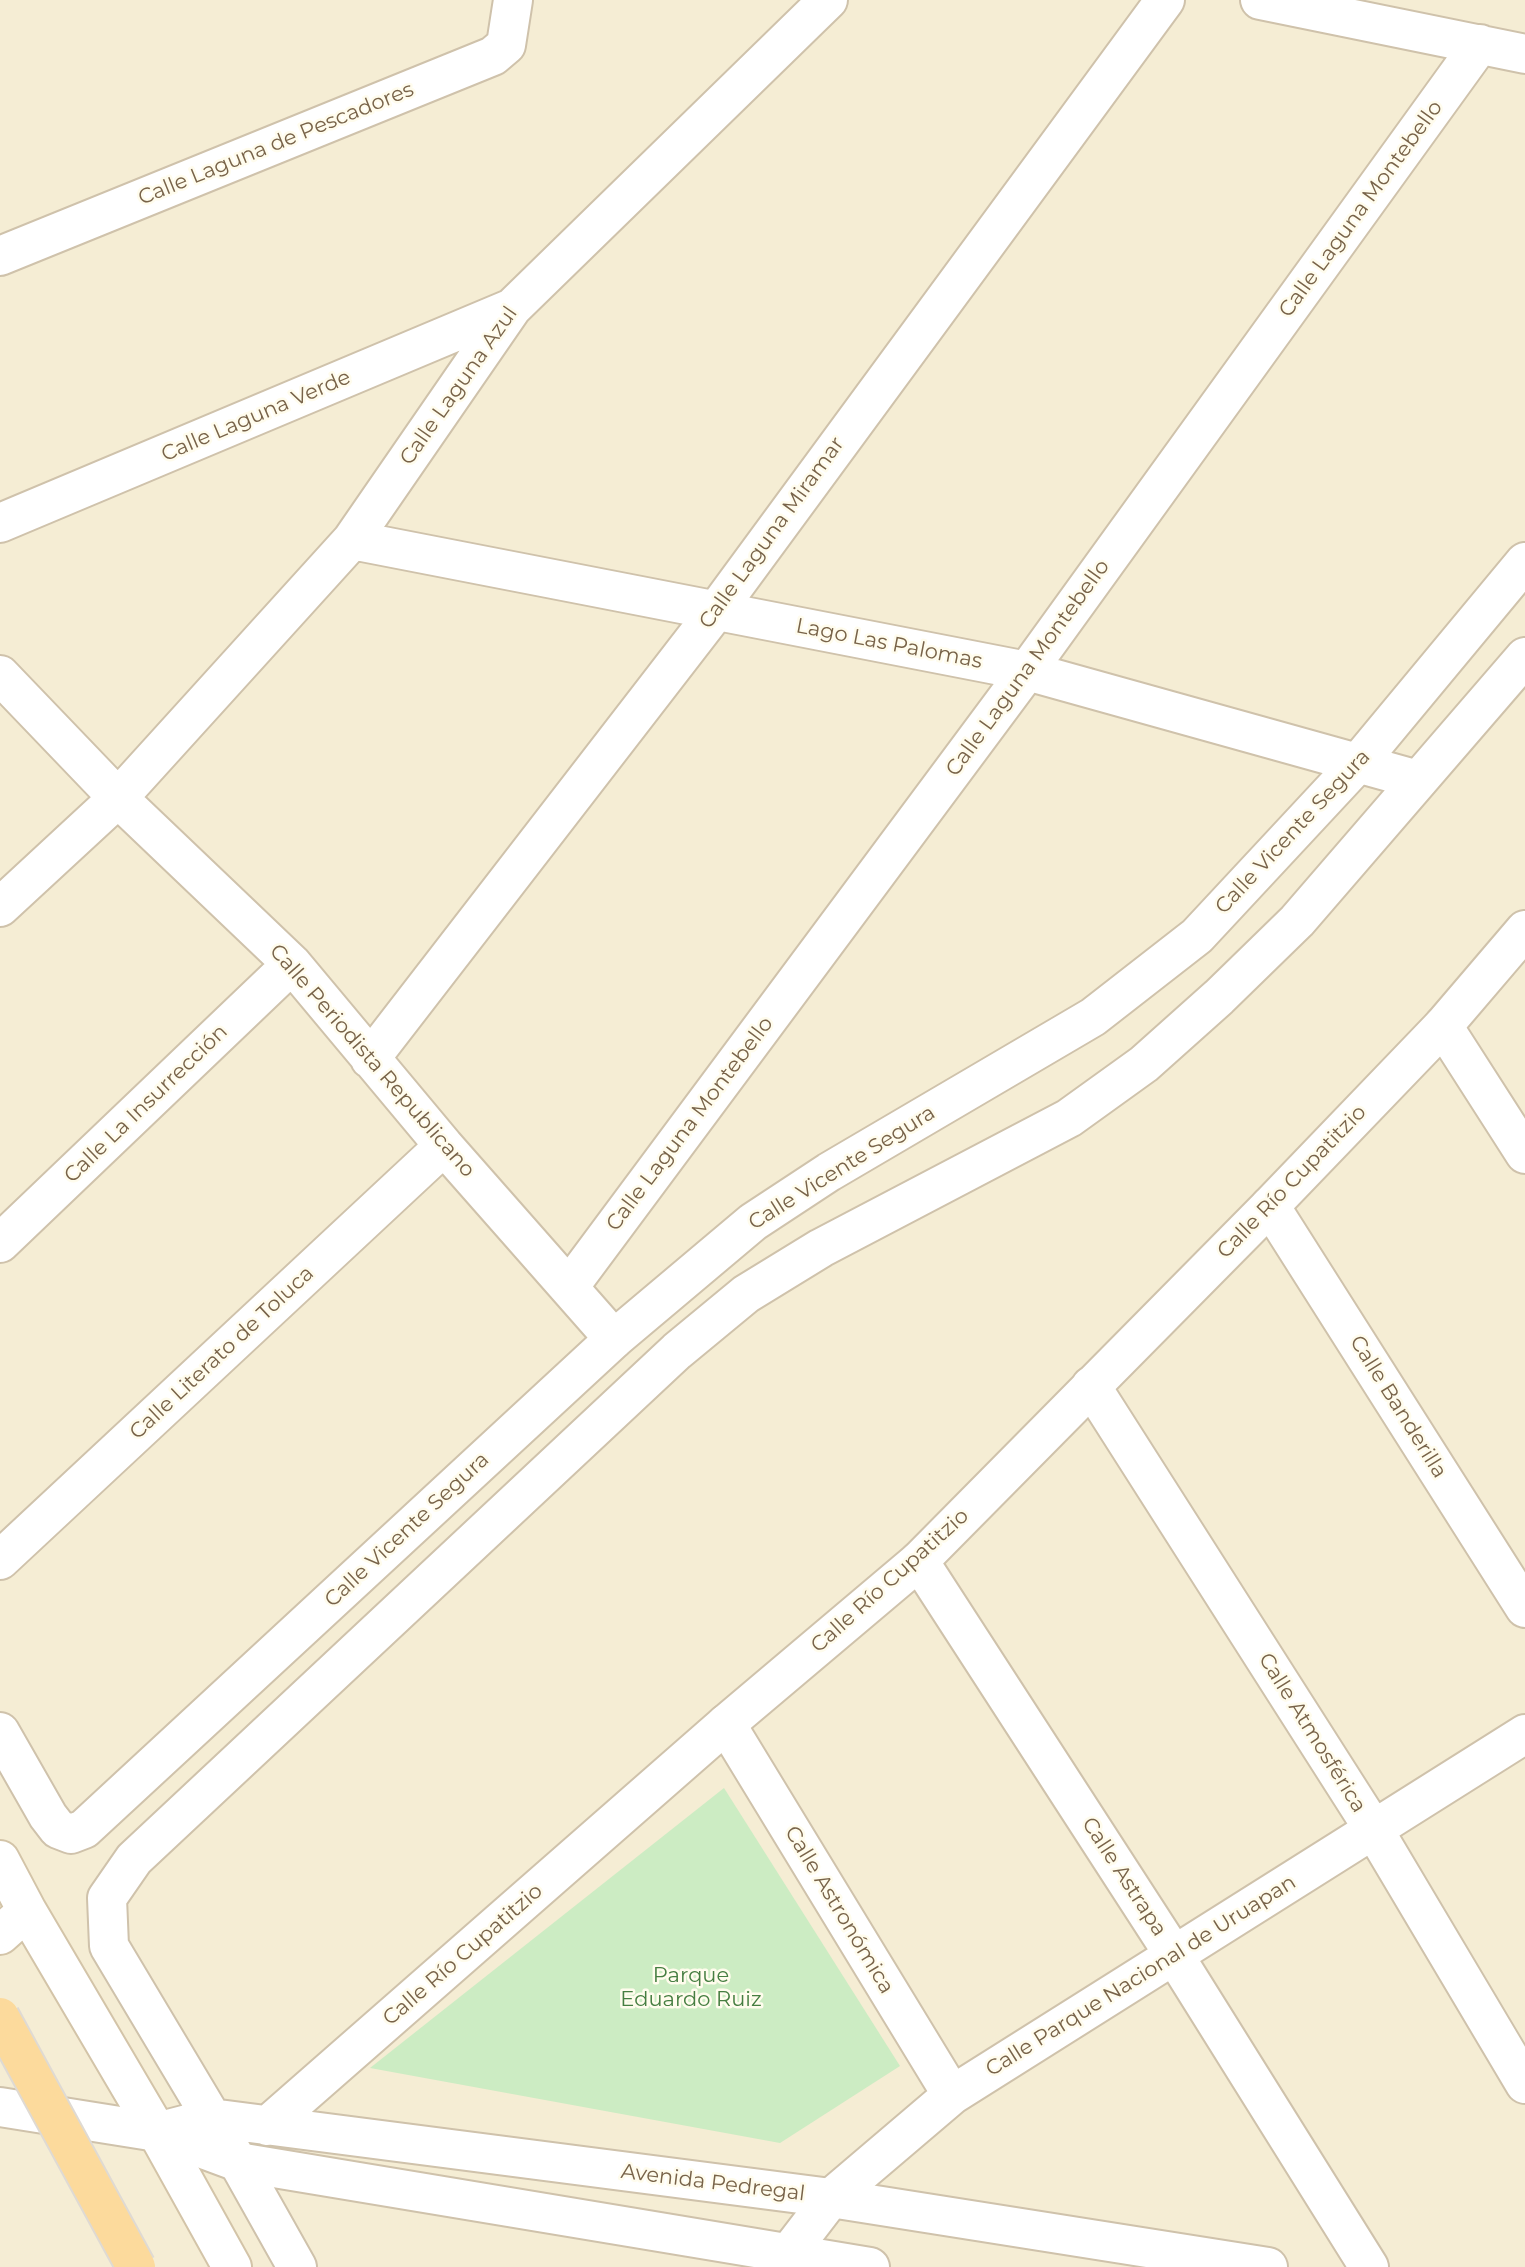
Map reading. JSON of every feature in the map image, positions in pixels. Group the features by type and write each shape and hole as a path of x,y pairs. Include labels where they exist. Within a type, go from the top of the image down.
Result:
{"highway":[{"path":"0,2017 136,2267"}],"street":[{"name":"Calle Laguna de Pescadores","path":"0,256 493,56 506,45 513,0"},
{"name":"Calle Laguna Azul","path":"0,907 118,798 352,540 512,308 828,0"},
{"name":"Calle Laguna Miramar","path":"370,1059 716,611 1165,0"},
{"path":"1260,0 1525,54"},
{"name":"Calle Laguna Montebello","path":"569,1287 1027,671 1480,44"},
{"name":"Calle Laguna Verde","path":"0,523 512,308"},
{"name":"Lago Las Palomas","path":"352,540 1027,671 1418,780"},
{"name":"Calle Vicente Segura","path":"0,1732 58,1829 71,1833 83,1829 614,1339 753,1222 829,1171 1093,1017 1197,936 1359,762 1525,562"},
{"path":"297,2267 238,2162 109,1946 107,1898 134,1859 677,1351 746,1294 821,1248 1069,1118 1144,1064 1219,997 1297,921 1525,657"},
{"name":"Calle Periodista Republicano","path":"0,675 118,798 292,964 444,1146 614,1339"},
{"name":"Calle Río Cupatitzio","path":"267,2126 726,1724 919,1561 1270,1206 1443,1026 1525,930"},
{"name":"Calle La Insurrección","path":"0,1243 292,964"},
{"path":"1443,1026 1525,1154"},
{"name":"Calle Literato de Toluca","path":"0,1560 444,1146"},
{"name":"Calle Banderilla","path":"1270,1206 1525,1608"},
{"path":"694,1272 725,1312"},
{"name":"Calle Atmosférica","path":"1091,1386 1374,1830 1525,2084"},
{"name":"Calle Astrapa","path":"919,1561 1174,1955 1369,2267"},
{"name":"Calle Astronómica","path":"726,1724 952,2095"},
{"name":"Calle Parque Nacional de Uruapan","path":"782,2260 831,2198 952,2095 1525,1734"},
{"path":"0,1860 13,1923 157,2132 232,2267"},
{"name":"Avenida Pedregal","path":"0,2107 157,2132 238,2162 782,2260 870,2267"},
{"name":"Avenida Pedregal","path":"157,2132 211,2118 831,2198 1268,2267"}],"shaded area":[{"path":"0,0 1525,0 1525,2267 0,2267"}],"green space":[{"name":"Parque Eduardo Ruiz","path":"724,1788 900,2066 780,2143 370,2068"}]}
